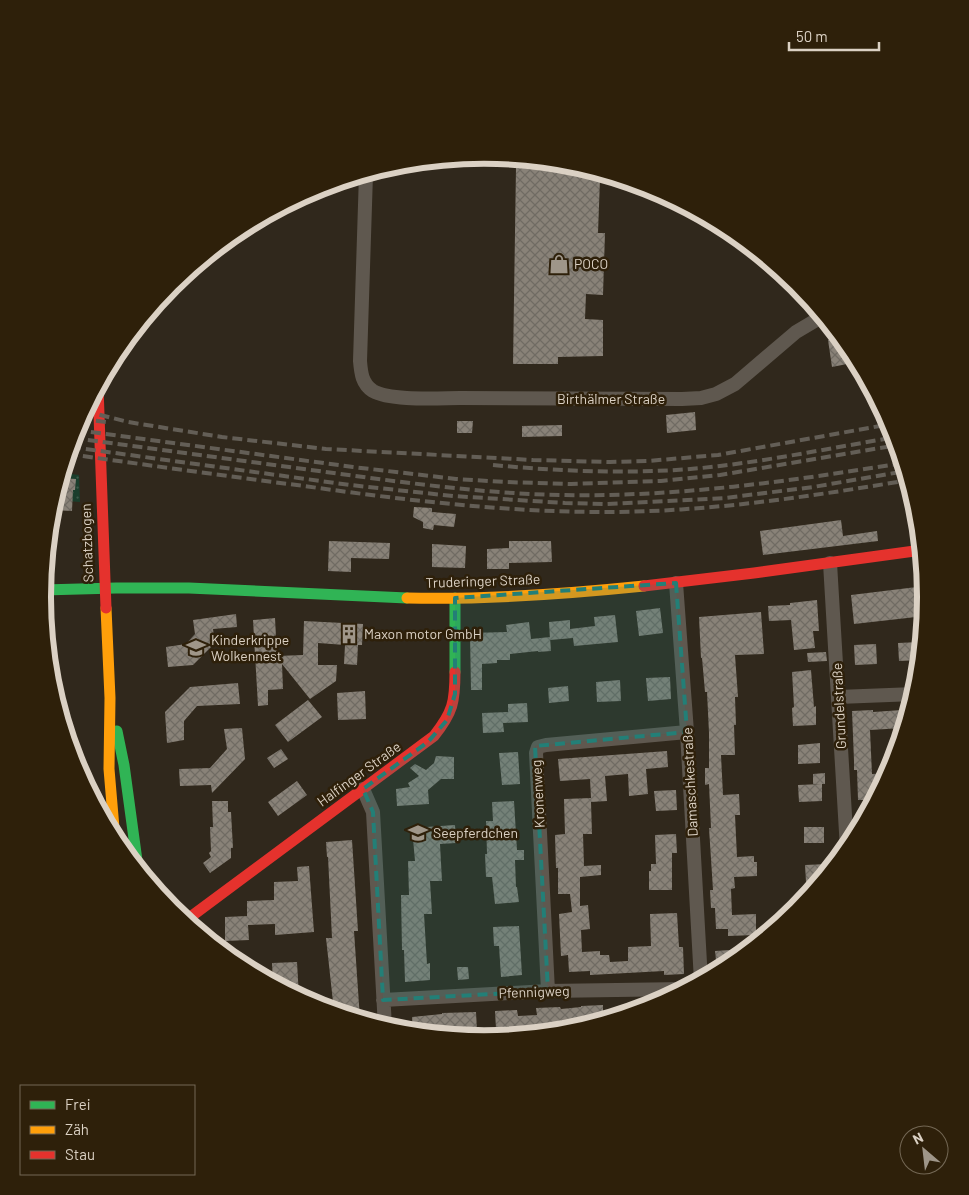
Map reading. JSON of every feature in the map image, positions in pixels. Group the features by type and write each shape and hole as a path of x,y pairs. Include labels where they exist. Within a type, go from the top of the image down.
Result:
{"street":[{"name":"Birthälmer Straße","path":"366,181 360,361 361,375 365,384 374,392 397,398 701,398 716,394 735,384 796,332 816,320"},
{"name":"Schatzbogen","path":"98,402 110,698 109,769 114,822"},
{"name":"Truderinger Straße","path":"51,590 161,588 377,597 511,597 676,583 915,551"},
{"name":"Grundelstraße","path":"830,563 846,836"},
{"name":"Damaschkestraße","path":"676,583 687,732 701,973"},
{"name":"Halfinger Straße","path":"191,916 434,736 447,720 453,706 455,694 455,598"},
{"path":"838,697 906,694"},
{"name":"Schatzbogen","path":"110,698 124,766 136,854"},
{"name":"Kronenweg","path":"548,991 536,752 538,747 687,732"},
{"path":"363,789 373,812 384,1019"},
{"name":"Pfennigweg","path":"383,1000 548,991 669,989"}],"highlighted area":[{"path":"676,583 687,732 535,746 548,991 383,1000 373,812 363,789 428,742 447,720 455,694 455,598"}],"green space":[{"path":"69,474 79,475 80,502 63,501"}],"building":[{"name":"POCO","path":"516,167 541,168 600,180 598,233 605,233 603,295 586,294 585,319 603,320 603,356 558,357 558,364 513,364"},
{"path":"832,339 849,364 832,367 828,340"},
{"path":"695,412 696,430 667,433 666,415"},
{"path":"457,421 473,421 472,433 457,433"},
{"path":"562,425 562,436 522,437 522,426"},
{"path":"68,478 76,479 75,490 73,490 72,511 61,510"},
{"path":"414,507 432,508 432,512 456,514 454,527 434,525 433,530 423,528 423,522 413,517"},
{"path":"909,514 914,540 912,540"},
{"path":"841,520 843,536 877,531 878,541 763,555 760,531"},
{"path":"329,541 390,543 389,559 351,558 351,572 328,571"},
{"path":"509,541 551,541 552,562 509,563 509,569 487,569 487,549 509,548"},
{"path":"432,544 466,546 465,568 432,567"},
{"path":"918,587 917,617 854,624 851,595"},
{"path":"817,600 819,631 813,631 815,648 794,650 791,620 769,621 768,606 790,605 790,603"},
{"path":"660,608 663,633 639,636 636,611"},
{"path":"761,612 764,654 735,655 738,697 735,697 735,755 721,755 723,795 739,794 740,815 735,815 737,857 754,856 754,862 757,862 757,876 734,877 735,888 731,889 732,915 756,914 755,935 728,936 728,929 716,929 715,908 711,908 710,890 713,890 709,828 711,828 709,784 705,785 705,768 709,768 709,733 707,692 705,692 701,658 699,617"},
{"path":"236,614 237,627 213,629 215,643 193,665 168,667 166,647 186,644 195,634 193,620"},
{"path":"615,615 618,642 574,646 573,638 550,640 549,622 570,620 570,629 595,626 594,617"},
{"path":"275,618 277,656 303,655 304,621 363,624 362,645 358,645 357,665 344,664 345,645 318,643 318,665 337,665 336,681 310,699 282,664 283,689 268,690 268,705 258,706 253,620"},
{"path":"529,622 531,639 550,637 551,651 510,654 510,660 497,660 497,663 482,664 482,690 471,690 470,633 507,632 506,625"},
{"path":"915,642 913,660 899,661 898,643"},
{"path":"876,644 877,664 855,665 854,645"},
{"path":"826,652 827,661 808,662 807,653"},
{"path":"811,670 814,707 816,706 816,725 793,726 792,672"},
{"path":"670,677 671,699 648,701 646,678"},
{"path":"620,680 621,701 597,702 596,682"},
{"path":"238,683 240,704 197,706 184,721 184,740 167,743 165,712 190,687"},
{"path":"568,686 569,701 549,703 548,688"},
{"path":"365,691 366,719 338,720 337,693"},
{"path":"308,700 322,717 288,742 275,725"},
{"path":"527,703 528,722 503,723 504,732 483,733 482,713 508,712 508,704"},
{"path":"902,710 898,728 870,730 872,774 880,774 867,800 858,800 857,770 854,770 852,711"},
{"path":"242,728 245,759 212,793 211,785 180,786 179,769 210,768 227,749 224,729"},
{"path":"820,743 820,763 798,764 798,745"},
{"path":"281,749 288,759 274,768 267,758"},
{"path":"667,751 668,767 646,769 648,794 629,796 628,774 605,776 607,801 591,802 592,834 583,834 584,866 601,865 601,875 580,877 580,906 588,905 590,929 581,930 582,952 600,951 600,955 609,955 610,962 628,961 628,947 651,946 650,914 677,913 679,947 683,947 684,974 664,975 664,971 590,975 590,971 569,972 568,955 561,956 559,914 572,912 570,894 558,894 555,835 565,834 564,799 591,798 590,779 560,781 558,759"},
{"path":"518,752 520,784 502,785 499,753"},
{"path":"436,756 454,757 454,779 441,779 428,790 429,804 397,806 396,789 410,787 408,783 419,776 410,768 415,764 426,770 434,763"},
{"path":"825,773 825,784 813,784 813,774"},
{"path":"297,781 307,795 278,816 268,802"},
{"path":"822,784 822,801 799,802 798,785"},
{"path":"676,790 677,810 656,811 654,791"},
{"path":"212,801 228,801 228,812 231,812 233,848 231,848 231,858 210,873 203,863 211,857 209,853 211,851 210,827 213,827"},
{"path":"514,801 517,850 524,850 524,860 515,860 516,887 519,902 495,904 492,877 486,877 486,821 493,821 492,802"},
{"path":"455,825 456,843 440,844 442,881 430,881 432,914 424,914 427,964 430,963 430,980 405,982 404,950 402,950 401,895 409,895 408,861 415,861 412,828"},
{"path":"804,827 824,827 824,843 804,843"},
{"path":"676,834 677,853 672,853 672,890 649,890 649,871 651,871 651,864 656,864 655,835"},
{"path":"352,840 358,931 354,931 360,1012 333,1003 326,938 332,938 326,842"},
{"path":"825,864 811,882 806,882 805,865"},
{"path":"309,866 314,932 275,935 275,924 248,925 249,940 225,941 225,917 247,916 247,901 274,900 274,882 298,881 297,867"},
{"path":"519,926 522,975 501,977 499,946 494,946 493,927"},
{"path":"730,950 730,954 716,963 715,951"},
{"path":"297,962 299,989 273,975 272,963"},
{"path":"457,967 468,967 469,979 458,980"},
{"path":"603,1005 603,1014 581,1019 561,1020 561,1023 548,1026 496,1029 495,1011 517,1010 518,1016 537,1015 536,1008 560,1007 561,1009"},
{"path":"476,1012 477,1030 456,1030 412,1024 412,1017 442,1013"}],"railway":[{"path":"93,413 128,422 222,437 326,449 533,460 610,462 718,455 882,426"},
{"path":"90,420 106,422"},
{"path":"84,431 456,479 571,484 661,481 720,475 890,446"},
{"path":"493,465 606,472 663,471 764,460 887,438"},
{"path":"81,439 411,483 473,490 565,495 608,495 735,487 897,464"},
{"path":"78,448 350,485 453,496 565,503 607,504 725,498 813,487 899,472"},
{"path":"75,455 342,491 529,510 605,512 681,509 795,498 902,481"}],"traffic: fast":[{"path":"51,590 189,588 407,598"},
{"path":"455,598 455,672"},
{"path":"117,731 124,765 136,854"}],"traffic: slow":[{"path":"407,598 526,596 644,586"},
{"path":"106,608 110,698 109,769 113,821"}],"traffic: jam":[{"path":"99,401 106,608"},
{"path":"644,586 915,551"},
{"path":"191,916 434,736 452,706 455,672"}],"place":[{"name":"POCO","path":"559,264"},
{"name":"Maxon motor GmbH","path":"349,634"},
{"name":"Kinderkrippe Wolkennest","path":"196,648"},
{"name":"Seepferdchen","path":"418,833"}]}
